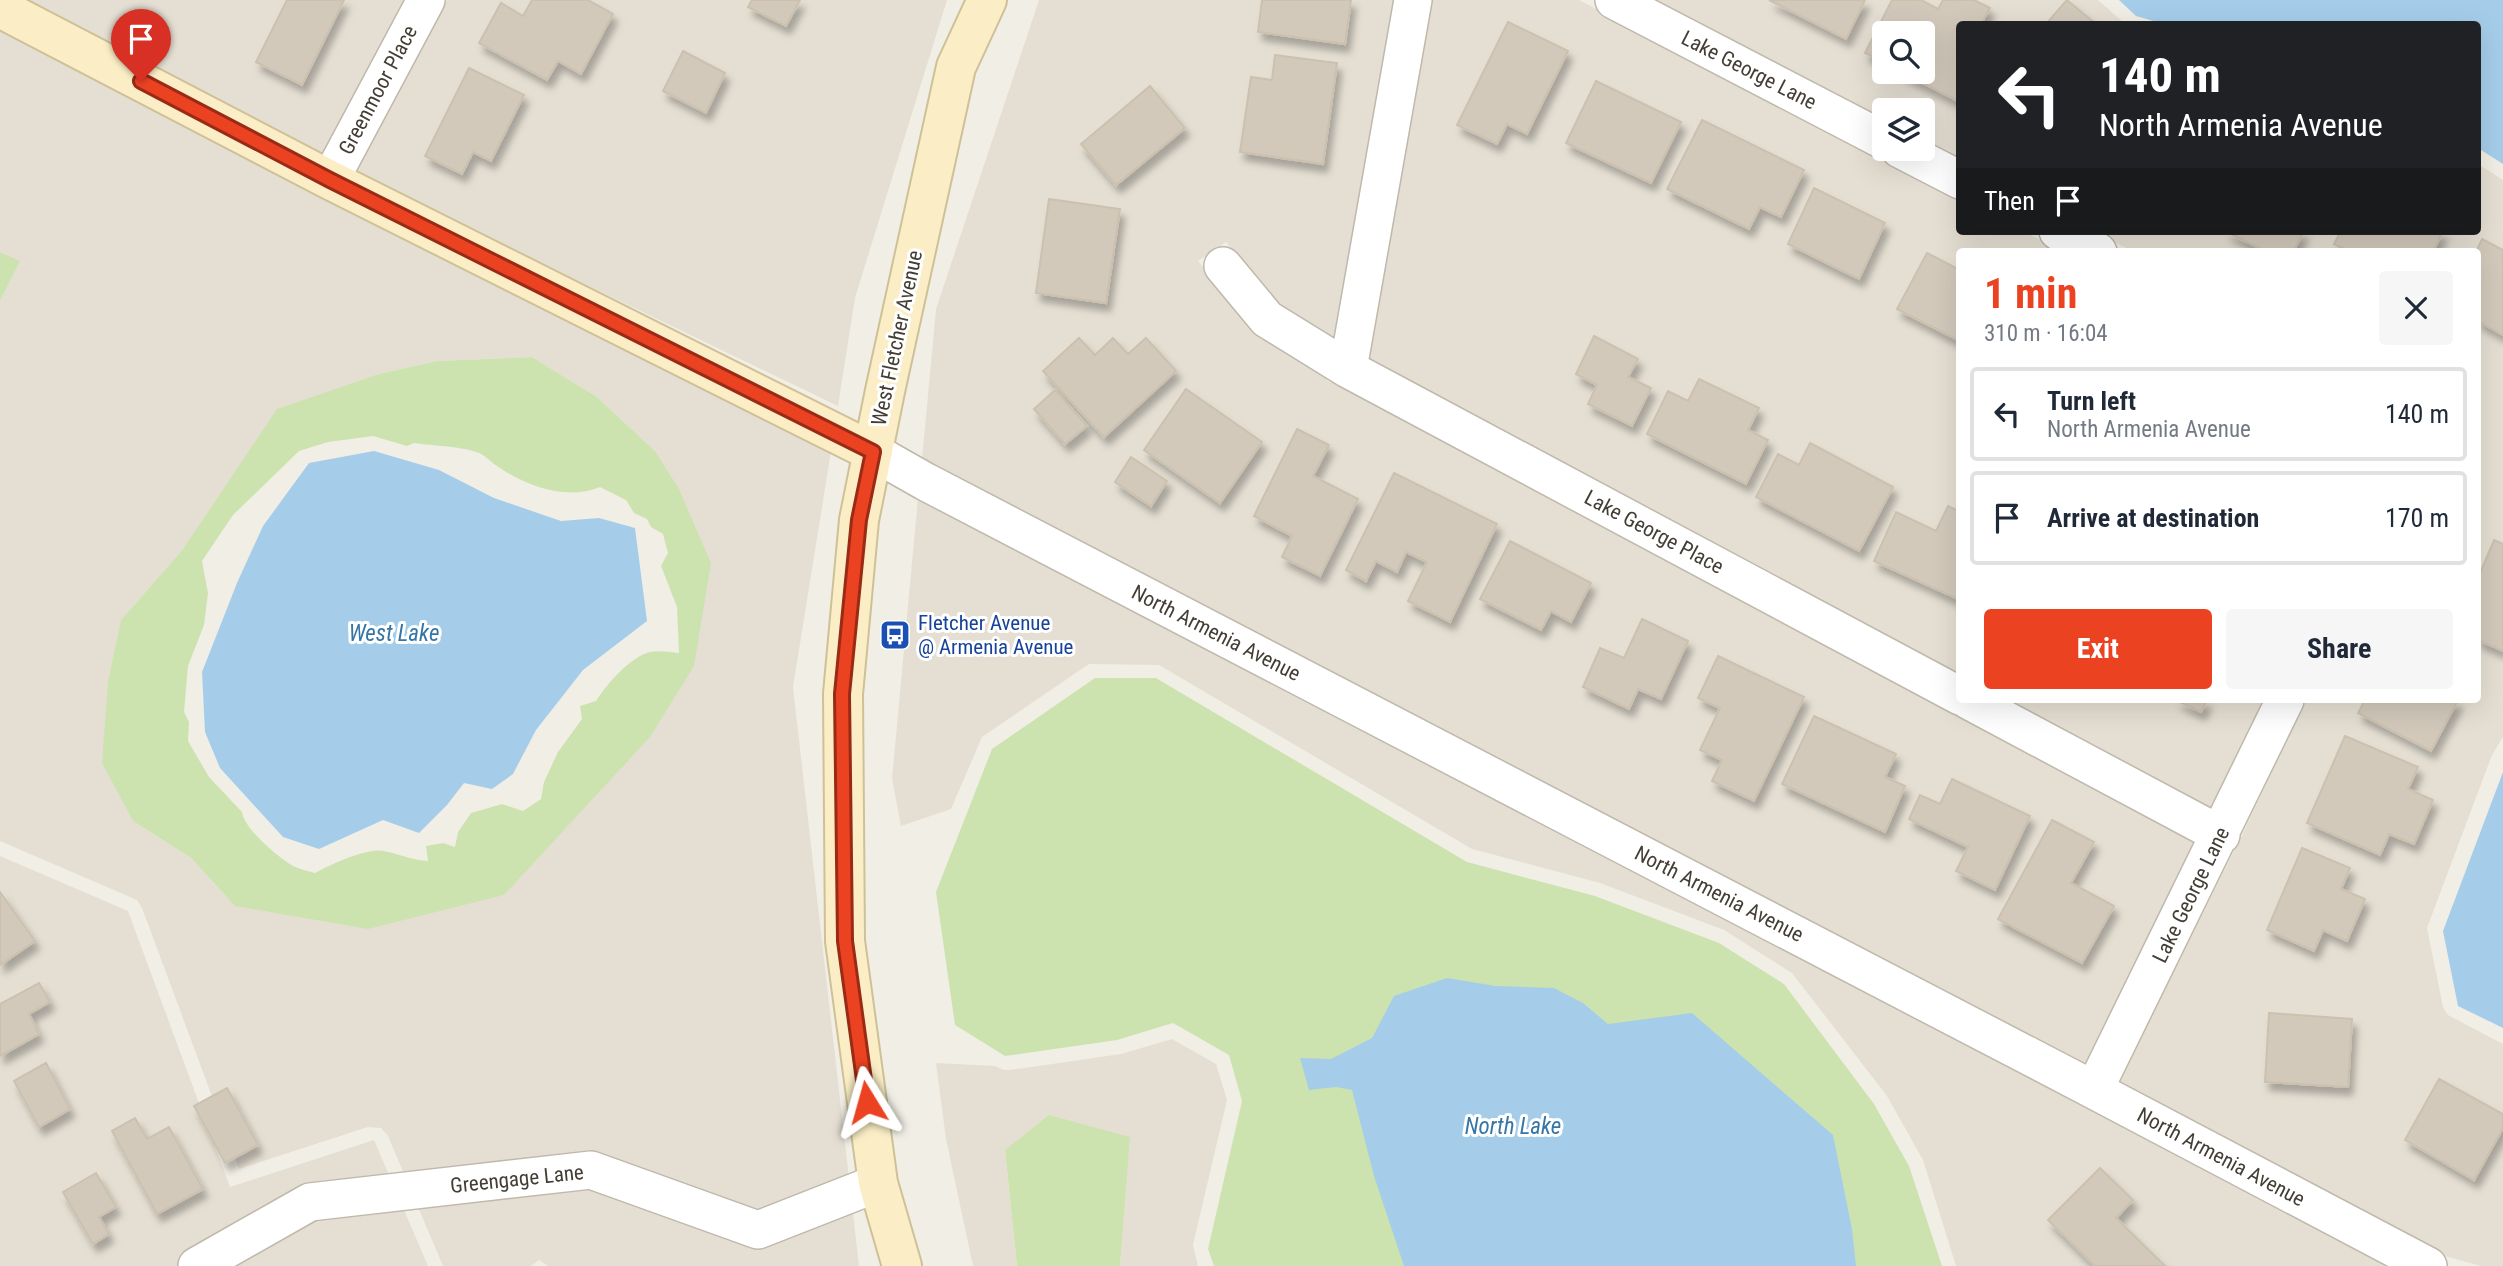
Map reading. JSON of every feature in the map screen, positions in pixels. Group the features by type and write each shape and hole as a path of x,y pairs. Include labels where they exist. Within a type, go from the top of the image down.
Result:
{"main road":[{"name":"West Fletcher Avenue","path":"902,1266 878,1183 845,941 842,694 859,520 873,452 956,67 987,0"},
{"name":"North Armenia Avenue","path":"0,8 330,180 873,452"}],"street":[{"name":"Greenmoor Place","path":"330,180 426,0"},
{"path":"1348,369 1413,0"},
{"name":"Lake George Lane","path":"1614,0 1872,134"},
{"path":"1923,161 1956,178"},
{"path":"2066,235 2090,248"},
{"name":"Lake George Place","path":"1223,265 1267,319 1348,369 1956,694"},
{"name":"North Armenia Avenue","path":"873,452 938,489 2428,1266"},
{"path":"1974,703 2221,835"},
{"name":"Lake George Lane","path":"2094,1090 2284,703"},
{"name":"Greengage Lane","path":"197,1266 310,1202 591,1170 758,1230 878,1183"}],"shaded area":[{"path":"21,0 405,0 321,156"},
{"path":"447,0 947,0 855,298 838,406 354,173"},
{"path":"1039,0 1395,0 1334,341 1278,307 1226,242 1198,261 1253,328 1327,376 1327,381 1342,384 2197,841 2085,1067 922,460 936,309"},
{"path":"1432,0 1579,0 1872,152 1872,161 1889,161 1956,196 1956,235 2031,235 2055,248 1956,248 1956,675 1367,361"},
{"path":"1649,0 2098,0 2122,21 1956,21 1956,160 1935,149 1935,98 1872,98 1872,116"},
{"path":"0,26 833,439 793,687 859,1266 548,1266 539,1260 531,1266 443,1266 388,1136 381,1128 368,1127 239,1169 137,900 0,841 0,301 19,262 0,252","holes":["532,357 597,397 655,451 694,666 504,895 235,906 191,858 133,821 121,620 183,549 379,374 437,361"]},
{"path":"2481,166 2503,180 2503,737 2492,755 2427,928 2443,1007 2448,1015 2503,1044 2503,1266 2481,1266 2441,1255 2118,1084 2305,703 2481,703 2481,248 2126,248 2101,235 2481,235"},
{"path":"918,498 2393,1266 1956,1266 1923,1160 1887,1096 1792,973 1724,930 1600,883 1472,849 1159,665 1089,664 982,737 951,809 901,826 892,779"},
{"path":"2009,703 2263,703 2211,811"},
{"path":"0,856 128,911 230,1187 374,1140 428,1266 0,1266"},
{"path":"1172,1039 1216,1064 1227,1100 1193,1245 1198,1266 1120,1266 1129,1137 1005,1150 1017,1266 973,1266 946,1139 936,1063 995,1066 1010,1070 1121,1054"}],"green space":[{"path":"0,252 20,261 0,301"},
{"path":"532,357 597,397 655,451 679,489 711,563 694,666 650,737 504,895 368,929 235,906 191,858 133,821 102,763 108,682 121,620 183,549 277,409 379,374 437,361","holes":["373,436 407,446 414,443 472,451 533,485 560,492 587,491 600,487 626,500 634,513 647,519 651,527 663,534 668,553 661,566 677,607 679,653 657,651 642,655 620,672 596,701 580,706 582,719 558,752 544,782 541,799 523,811 502,804 471,813 458,832 455,847 443,843 426,846 428,861 377,850 349,857 315,873 293,866 255,834 242,812 209,777 188,741 189,722 184,712 188,666 204,625 208,593 202,561 233,515 299,451 328,442"]},
{"path":"1095,678 1156,678 1467,862 1595,896 1719,943 1784,984 1874,1104 1909,1166 1942,1266 1214,1266 1208,1249 1242,1101 1229,1055 1173,1023 1117,1040 1005,1056 955,1025 936,892 992,749"},
{"path":"1049,1115 1130,1137 1120,1266 1017,1266 1005,1150"}],"water":[{"path":"2119,0 2503,0 2503,164 2481,150 2481,21 2154,21 2136,16"},
{"name":"West Lake","path":"374,451 439,470 494,498 561,521 599,518 635,528 647,621 583,670 536,730 513,774 492,789 464,783 419,833 383,820 319,849 283,837 220,768 205,732 202,672 263,526 309,463"},
{"path":"2503,772 2503,1028 2458,1006 2443,931"},
{"name":"North Lake","path":"1447,978 1496,986 1554,988 1583,1003 1608,1024 1692,1013 1833,1135 1852,1229 1856,1266 1404,1266 1374,1176 1352,1090 1336,1087 1309,1090 1300,1058 1331,1059 1372,1038 1394,996"}],"building":[{"path":"287,0 344,0 302,85 256,62"},
{"path":"532,0 588,0 613,14 581,74 558,61 547,80 479,43 501,3 523,16"},
{"path":"752,0 800,0 786,26 748,7"},
{"path":"1262,0 1351,0 1345,44 1258,32"},
{"path":"1769,0 1865,0 1846,39"},
{"path":"1892,0 1921,0 1938,9 1943,0 1974,0 1990,8 1983,21 1956,21 1956,100 1925,84 1935,84 1935,21 1881,21"},
{"path":"2067,0 2092,21 2049,21"},
{"path":"1508,22 1568,51 1527,134 1507,124 1497,144 1457,125"},
{"path":"1872,39 1872,56 1865,53"},
{"path":"683,51 725,73 706,113 663,91"},
{"path":"1275,55 1337,63 1323,164 1240,152 1251,77 1272,80"},
{"path":"469,68 524,95 491,161 473,152 462,174 425,156"},
{"path":"1596,81 1681,122 1651,183 1566,143"},
{"path":"1150,86 1185,128 1116,185 1081,144"},
{"path":"1702,120 1804,170 1781,217 1760,207 1749,229 1667,189"},
{"path":"1814,188 1885,223 1859,279 1788,244"},
{"path":"1049,199 1120,209 1106,303 1036,293"},
{"path":"2233,235 2302,235 2295,248 2259,248"},
{"path":"2339,235 2441,235 2435,248 2342,248 2334,244"},
{"path":"2482,239 2503,250 2503,335 2481,323 2481,248 2478,248"},
{"path":"1927,253 1956,268 1956,339 1897,309"},
{"path":"1594,336 1638,359 1628,377 1651,388 1632,426 1588,404 1597,385 1576,374"},
{"path":"1079,338 1095,355 1113,338 1128,354 1146,338 1176,371 1104,437 1043,371"},
{"path":"1699,379 1759,408 1748,430 1768,440 1746,484 1647,434 1668,391 1688,401"},
{"path":"1186,389 1262,442 1220,503 1144,450"},
{"path":"1055,390 1087,426 1065,444 1034,409"},
{"path":"1297,429 1329,445 1313,476 1358,499 1320,576 1282,557 1292,536 1254,516"},
{"path":"1810,443 1893,487 1859,551 1756,497 1778,454 1799,465"},
{"path":"1131,457 1167,481 1151,506 1115,482"},
{"path":"1394,473 1497,524 1450,622 1408,601 1427,562 1406,552 1397,572 1376,561 1366,581 1346,570"},
{"path":"1948,506 1956,510 1956,598 1874,561 1896,512 1936,531"},
{"path":"2494,540 2503,544 2503,651 2481,641 2481,571"},
{"path":"1510,541 1591,583 1571,622 1551,611 1541,630 1480,599"},
{"path":"1642,619 1688,641 1661,699 1638,689 1629,709 1583,687 1600,648 1624,658"},
{"path":"1718,656 1804,697 1754,801 1712,781 1722,760 1700,750 1720,708 1698,698"},
{"path":"2182,703 2206,703 2201,712"},
{"path":"2363,703 2456,703 2431,751 2358,713"},
{"path":"1814,716 1896,754 1885,777 1905,786 1885,832 1782,784"},
{"path":"2345,736 2418,767 2408,789 2433,800 2414,844 2389,834 2380,855 2307,823"},
{"path":"1952,779 2030,816 1995,890 1956,871 1968,847 1909,819 1920,795 1940,804"},
{"path":"2052,820 2094,842 2071,883 2114,906 2082,963 1998,919"},
{"path":"2302,848 2350,868 2341,889 2365,899 2347,941 2323,930 2314,951 2267,930"},
{"path":"0,892 35,941 0,965"},
{"path":"39,983 50,1002 29,1014 39,1034 0,1056 0,1004"},
{"path":"2269,1013 2352,1019 2348,1087 2265,1082"},
{"path":"46,1063 70,1109 39,1127 14,1081"},
{"path":"2439,1079 2503,1114 2503,1128 2474,1180 2405,1140"},
{"path":"227,1088 258,1145 225,1163 194,1106"},
{"path":"135,1118 147,1139 169,1127 203,1189 157,1214 112,1131"},
{"path":"2100,1168 2133,1200 2116,1218 2165,1266 2095,1266 2048,1220"},
{"path":"96,1173 116,1207 99,1217 109,1234 93,1244 63,1192"}],"place":[{"name":"Fletcher Avenue @ Armenia Avenue","path":"895,635"}],"route":[{"path":"141,81 330,180 873,452 859,520 842,694 845,941 867,1102"}]}
